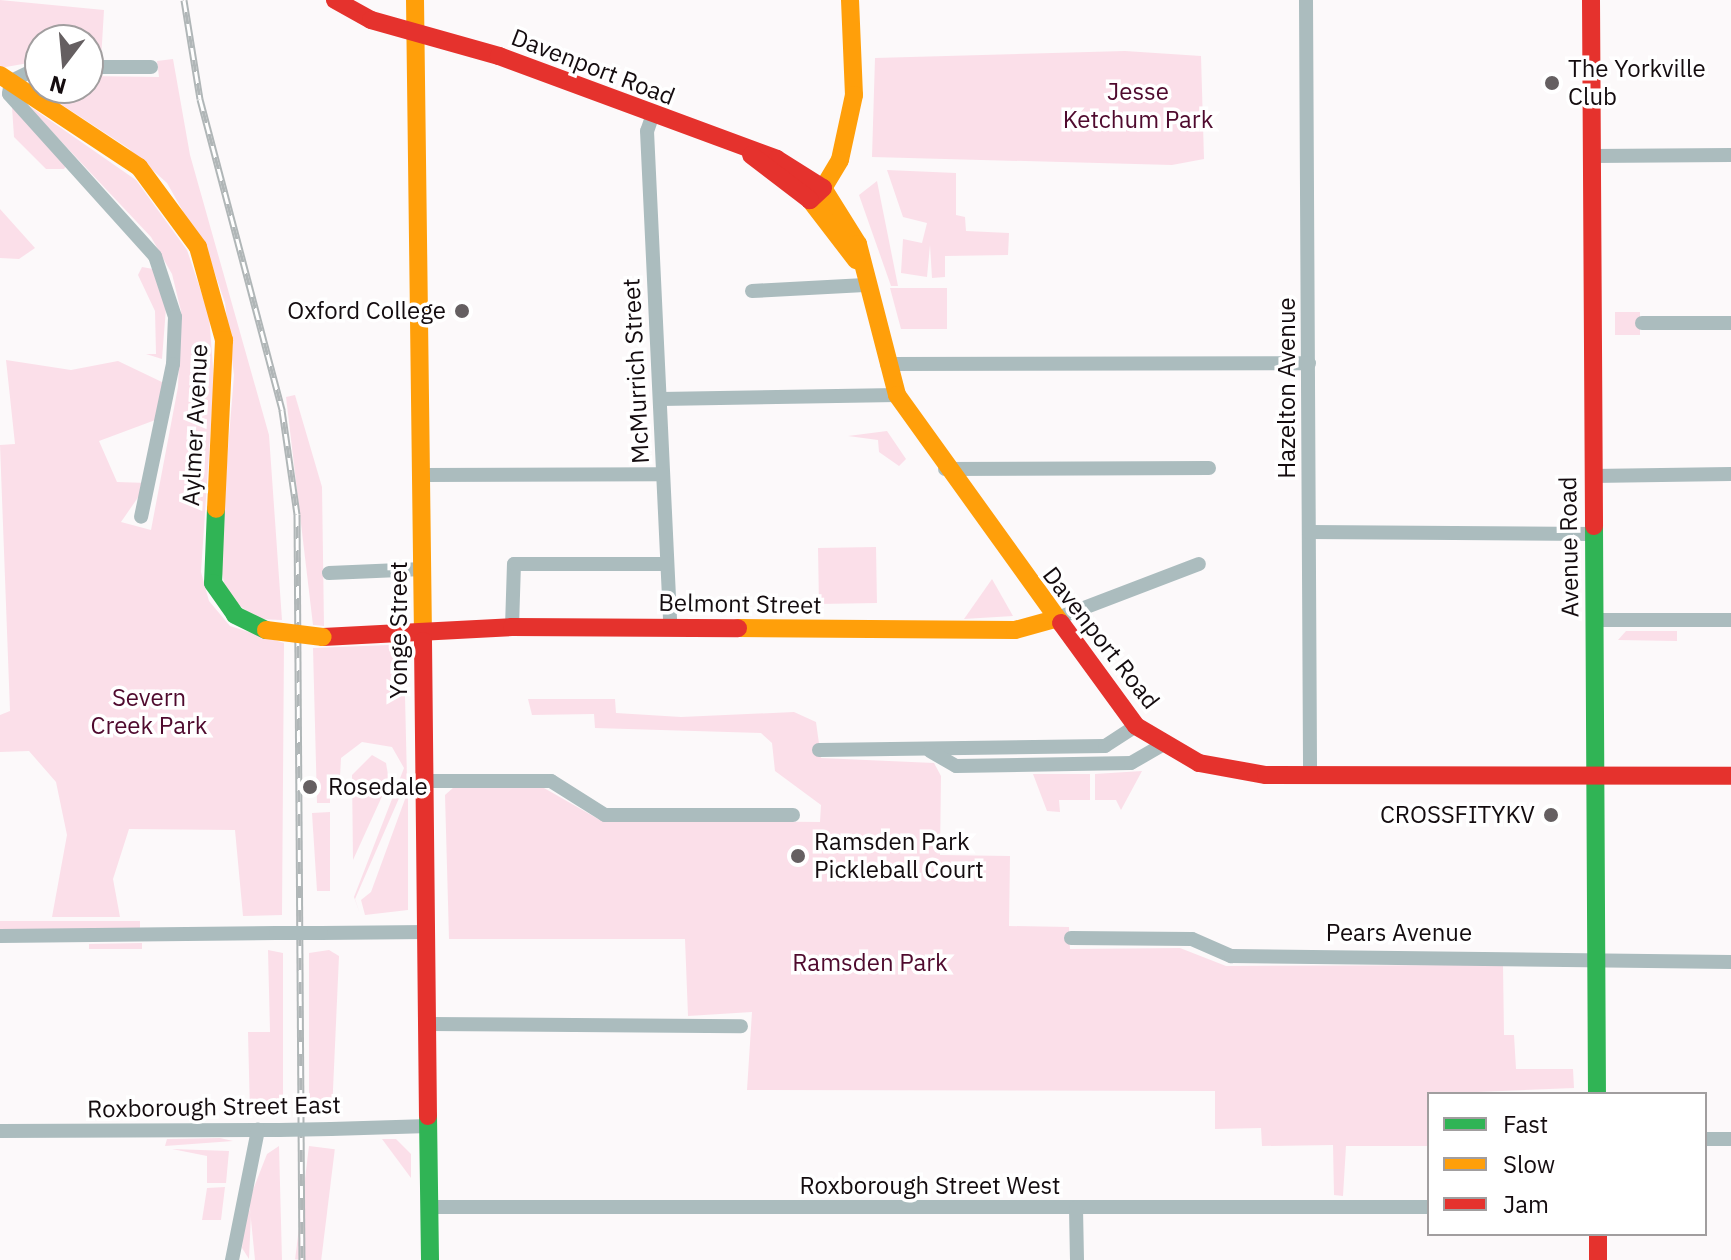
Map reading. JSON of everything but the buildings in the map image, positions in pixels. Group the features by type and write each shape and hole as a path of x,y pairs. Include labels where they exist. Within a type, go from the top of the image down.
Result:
{"main road":[{"name":"Davenport Road","path":"335,0 416,32 653,114 751,155 777,159 821,200 857,261 897,395 944,469 1136,726 1162,745 1231,772 1310,776 1595,773 1731,776"},
{"name":"Yonge Street","path":"415,0 430,1260"},
{"path":"821,200 840,160 854,95 850,0"},
{"name":"Avenue Road","path":"1591,0 1597,1092"},
{"name":"Aylmer Avenue","path":"5,78 139,167 198,247 224,340 213,583 235,615 266,630 323,637 423,631"},
{"name":"Belmont Street","path":"423,631 512,627 1015,630 1055,619"},
{"path":"1598,1236 1598,1260"}],"street":[{"name":"Hazelton Avenue","path":"1306,0 1310,776"},
{"path":"104,67 151,67"},
{"path":"5,78 12,98 83,169 164,275 175,317 173,364 141,517"},
{"name":"McMurrich Street","path":"653,114 647,131 670,627"},
{"path":"1592,156 1731,155"},
{"path":"752,291 865,285"},
{"path":"1642,323 1731,323"},
{"path":"887,364 1309,363"},
{"path":"661,399 897,395"},
{"path":"944,469 1209,468"},
{"path":"421,475 663,474"},
{"path":"1592,476 1731,474"},
{"path":"1309,532 1592,534"},
{"path":"512,627 514,564 667,564"},
{"path":"1055,619 1199,564"},
{"path":"329,573 423,569"},
{"path":"1594,620 1731,620"},
{"path":"819,750 1105,746 1136,726"},
{"path":"930,750 956,766 1116,763 1162,745"},
{"path":"425,781 551,781 605,815 793,815"},
{"path":"0,936 427,932"},
{"name":"Pears Avenue","path":"1071,938 1192,939 1231,956 1595,957 1731,962"},
{"path":"428,1024 741,1026"},
{"name":"Roxborough Street East","path":"0,1131 429,1126"},
{"path":"232,1260 258,1130"},
{"path":"1707,1139 1731,1139"},
{"name":"Roxborough Street West","path":"430,1207 1427,1207"},
{"path":"1076,1208 1077,1260"}],"green space":[{"path":"0,0 104,10 103,24 24,24 24,64 0,68"},
{"name":"Jesse Ketchum Park","path":"1125,51 1201,56 1204,159 1172,165 872,157 875,58"},
{"path":"173,59 190,155 269,435 282,620 256,619 227,595 219,561 234,375 225,303 210,259 167,183 128,148 61,104 104,104 104,76 159,77 157,61"},
{"name":"Severn Creek Park","path":"26,104 136,180 187,250 209,315 214,380 201,572 209,601 230,626 284,643 282,915 243,916 235,830 129,829 113,879 120,917 52,917 67,835 56,782 29,751 0,752 0,715 10,711 0,445 15,444 6,360 71,370 118,361 164,383 158,419 99,441 117,482 148,483 121,522 151,530 178,387 181,311 172,274 151,237"},
{"path":"12,107 66,166 64,169 46,169 14,137"},
{"path":"887,170 956,173 956,215 965,217 966,231 1009,233 1008,255 945,256 945,277 932,278 930,245 927,277 901,273 903,239 922,243 927,223 903,217"},
{"path":"877,181 898,286 891,286 859,195"},
{"path":"0,209 35,248 19,259 0,258"},
{"path":"142,267 153,269 166,308 162,359 146,354 156,354 155,311 138,275"},
{"path":"890,288 947,288 947,329 901,329"},
{"path":"1615,312 1640,312 1640,335 1615,335"},
{"path":"295,395 322,487 324,626 313,625 286,397"},
{"path":"887,431 906,459 899,466 879,452 878,440 848,436"},
{"path":"876,547 877,603 819,604 818,548"},
{"path":"992,579 1013,616 964,619"},
{"path":"1626,631 1677,631 1677,641 1618,640"},
{"path":"389,645 404,653 407,780 355,899 360,914 354,897 404,768 392,747 362,742 341,758 340,777 330,777 330,803 317,803 313,648"},
{"name":"Ramsden Park","path":"528,699 615,699 616,713 681,717 794,712 816,722 821,758 934,763 941,776 940,855 1010,856 1009,926 1069,927 1070,949 1180,948 1226,966 1503,965 1504,1035 1514,1035 1516,1069 1573,1069 1574,1088 1427,1092 1427,1146 1346,1146 1343,1196 1334,1195 1333,1145 1262,1146 1261,1128 1215,1129 1215,1091 747,1090 752,1012 688,1016 685,939 449,939 445,795 454,787 544,788 600,820 820,822 821,805 775,771 772,743 761,733 595,728 594,714 532,715"},
{"path":"372,755 386,763 389,781 353,860 352,775"},
{"path":"1142,771 1121,810 1116,800 1095,800 1095,774"},
{"path":"1033,774 1090,774 1090,800 1059,800 1060,812 1047,811"},
{"path":"408,791 408,910 365,915 361,900 371,892"},
{"path":"330,812 330,891 317,891 312,813"},
{"path":"0,921 140,921 140,929 0,929"},
{"path":"142,943 142,949 89,949 89,944"},
{"path":"268,950 283,953 283,1113 250,1114 248,1032 270,1032"},
{"path":"329,950 339,956 332,1112 309,1113 309,953"},
{"path":"220,1138 233,1141 165,1146 167,1139"},
{"path":"382,1139 396,1139 411,1154 411,1178"},
{"path":"279,1146 282,1260 255,1260 249,1200 267,1154"},
{"path":"309,1146 335,1149 321,1260 295,1259"},
{"path":"172,1149 229,1151 226,1183 207,1183 207,1156"},
{"path":"225,1187 221,1220 202,1220 207,1188"},
{"path":"246,1200 251,1214 249,1259 242,1248"}],"railway":[{"path":"184,0 200,99 282,410 297,514 302,1260"}],"traffic: fast":[{"path":"216,509 213,583 235,615 266,630"},
{"path":"1594,526 1597,1092"},
{"path":"428,1116 430,1260"}],"traffic: slow":[{"path":"415,0 423,641"},
{"path":"850,0 854,95 840,160 823,188 858,244 897,395 1061,623"},
{"path":"0,75 139,167 198,247 224,340 216,509"},
{"path":"810,200 856,260"},
{"path":"738,628 1015,630 1055,619"},
{"path":"266,630 323,637"}],"traffic: jam":[{"path":"335,0 371,20 499,56 777,159 823,188 810,200 751,155"},
{"path":"1591,0 1594,526"},
{"path":"1061,623 1136,726 1199,763 1266,775 1731,776"},
{"path":"323,637 512,627 738,628"},
{"path":"423,641 428,1116"},
{"path":"1598,1236 1598,1260"}],"place":[{"name":"The Yorkville Club","path":"1552,83"},
{"name":"Oxford College","path":"462,311"},
{"name":"Rosedale","path":"310,787"},
{"name":"CROSSFITYKV","path":"1551,815"},
{"name":"Ramsden Park Pickleball Court","path":"798,856"}]}
